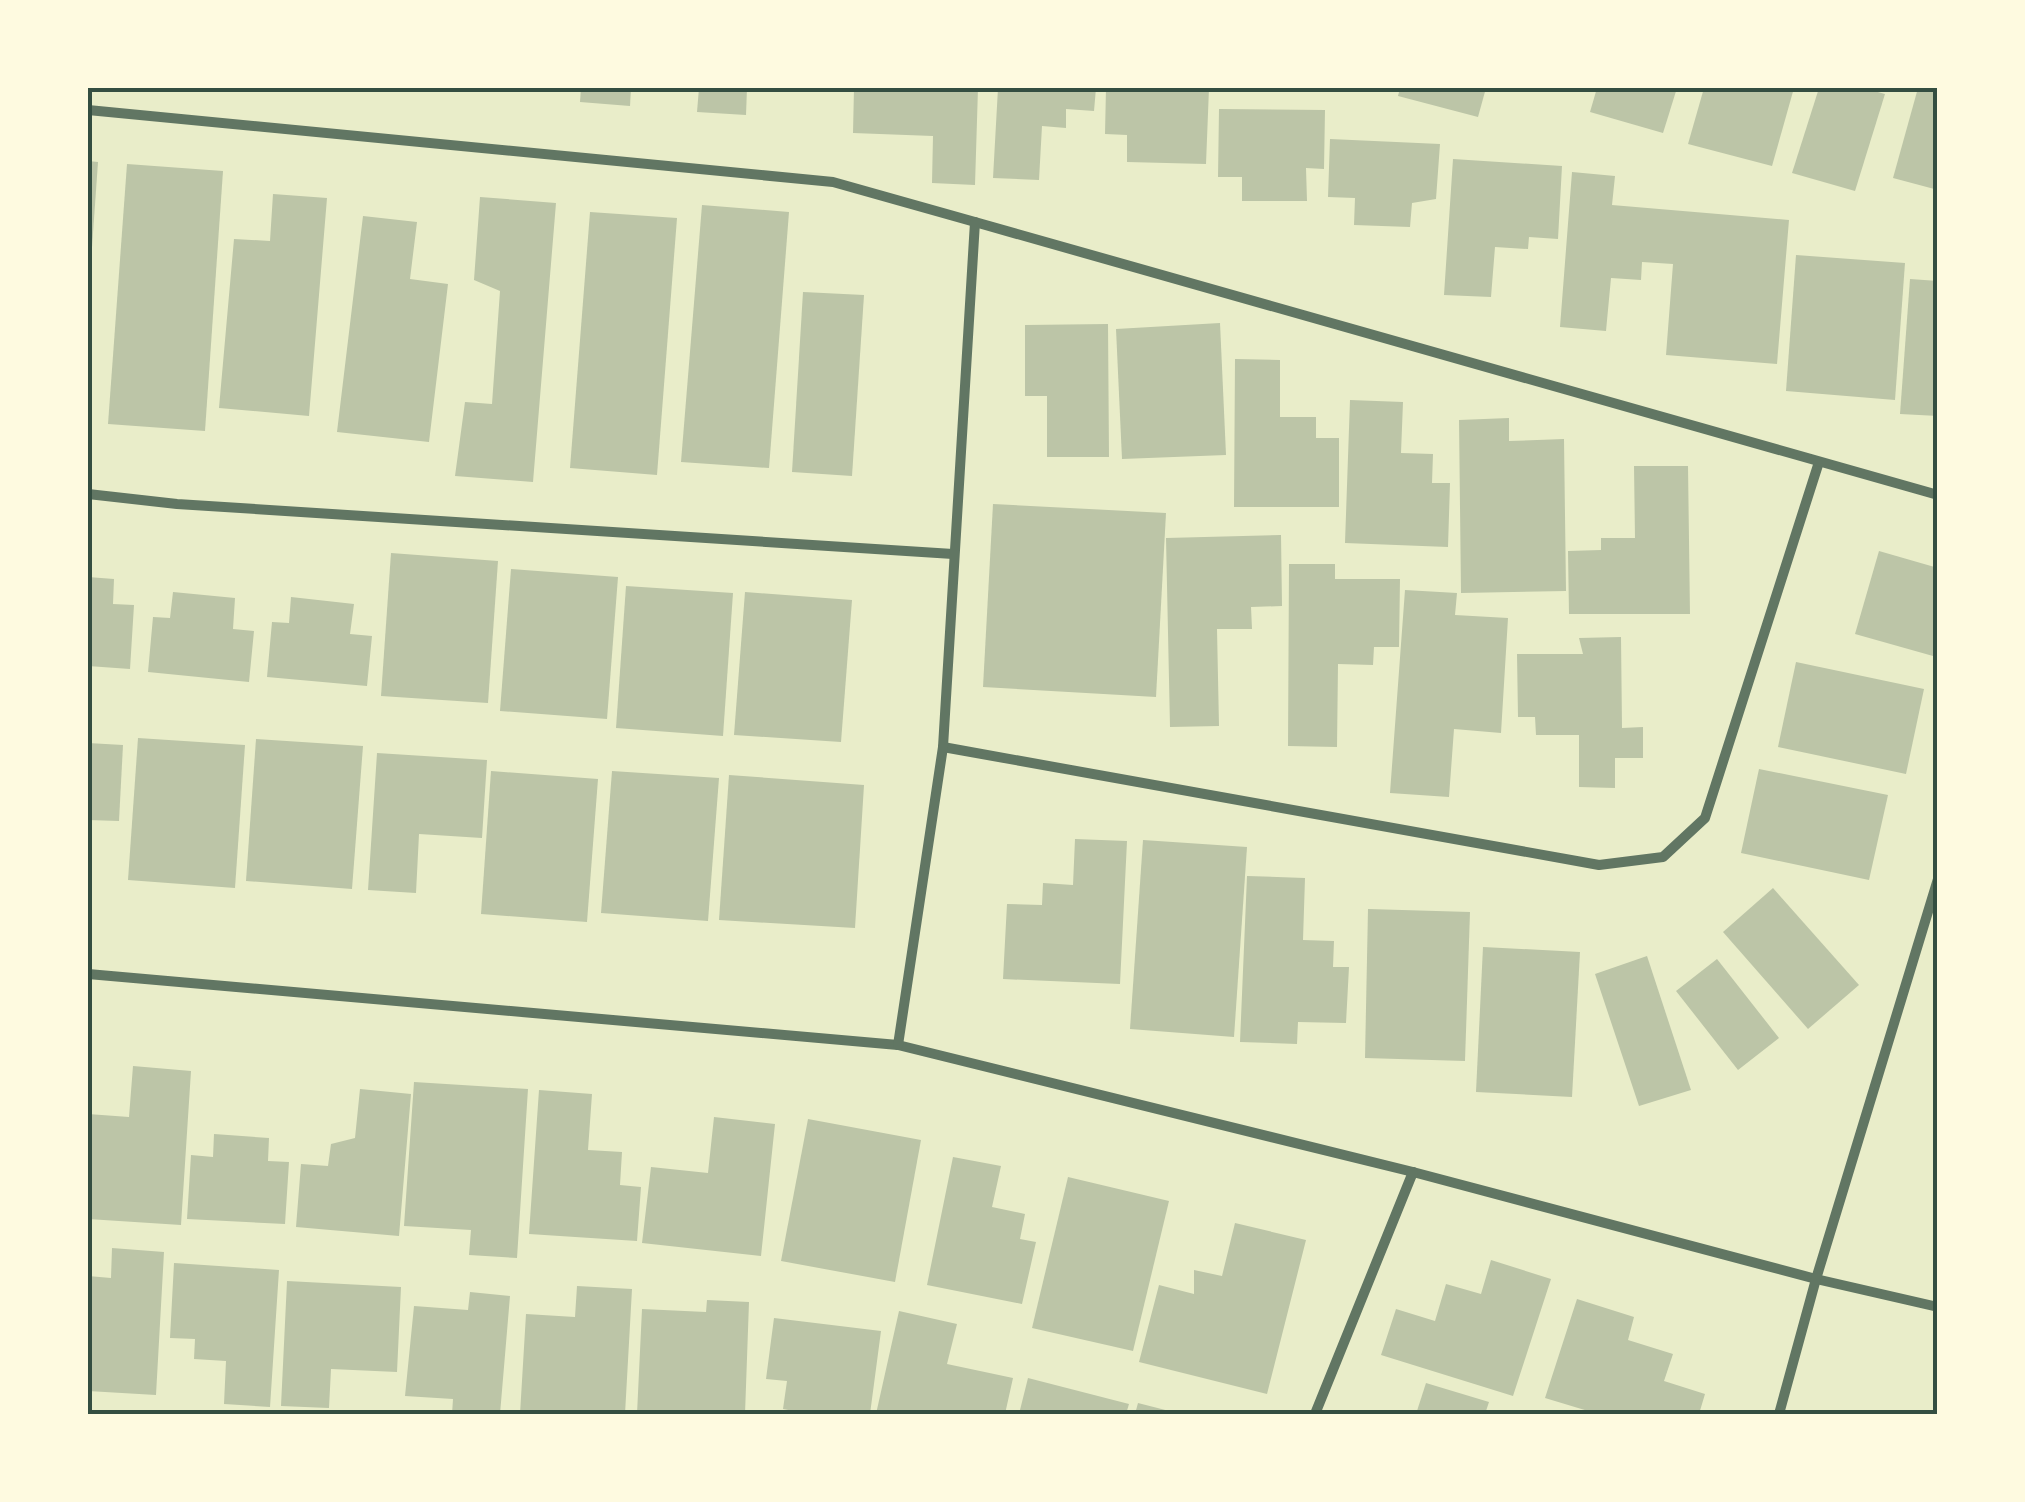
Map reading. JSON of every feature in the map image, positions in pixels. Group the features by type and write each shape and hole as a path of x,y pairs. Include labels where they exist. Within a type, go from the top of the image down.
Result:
{"street":[{"path":"88,110 833,182 1938,495"},
{"path":"898,1045 943,748 975,222"},
{"path":"943,748 1600,865 1663,858 1705,818 1819,462"},
{"path":"88,494 197,506 954,554"},
{"path":"1780,1414 1816,1278 1938,879"},
{"path":"88,974 898,1045 1938,1307"},
{"path":"1315,1414 1413,1172"}],"building":[{"path":"581,88 631,88 630,106 580,102"},
{"path":"699,88 747,88 746,115 697,112"},
{"path":"854,88 978,88 975,185 932,183 933,136 853,133"},
{"path":"998,88 1096,88 1094,111 1066,109 1066,128 1042,126 1039,180 993,178"},
{"path":"1106,88 1209,88 1206,164 1127,162 1127,135 1105,134"},
{"path":"1400,88 1486,88 1478,117 1398,96"},
{"path":"1597,88 1677,88 1663,133 1590,112"},
{"path":"1704,88 1794,88 1772,166 1688,144"},
{"path":"1819,88 1863,88 1885,94 1855,191 1792,173"},
{"path":"1918,88 1938,88 1938,190 1893,178"},
{"path":"1219,109 1325,110 1324,169 1306,168 1307,201 1242,201 1242,177 1218,177"},
{"path":"1330,139 1440,144 1436,199 1412,203 1410,227 1354,225 1355,198 1328,197"},
{"path":"1453,159 1562,166 1558,239 1529,237 1528,249 1495,247 1491,297 1444,295"},
{"path":"88,161 98,162 90,276 88,276"},
{"path":"127,164 223,171 205,431 108,424"},
{"path":"1572,172 1615,176 1612,205 1789,220 1777,364 1666,355 1673,264 1642,262 1641,280 1611,278 1606,331 1560,327"},
{"path":"273,194 327,198 309,416 219,408 234,239 270,241"},
{"path":"480,197 556,203 533,482 455,476 465,402 492,404 500,291 474,280"},
{"path":"702,205 789,212 769,468 681,462"},
{"path":"590,212 677,218 657,475 570,468"},
{"path":"363,216 417,222 410,279 448,284 429,442 337,432"},
{"path":"1796,255 1905,263 1895,400 1786,391"},
{"path":"1910,279 1938,281 1938,416 1900,414"},
{"path":"803,292 864,295 852,476 792,472"},
{"path":"1220,323 1226,455 1122,459 1116,329"},
{"path":"1108,324 1109,457 1047,457 1047,396 1025,396 1025,325"},
{"path":"1235,359 1280,360 1280,417 1316,417 1316,438 1339,438 1339,507 1234,507"},
{"path":"1350,400 1403,402 1401,453 1433,454 1432,483 1450,483 1448,547 1345,543"},
{"path":"1509,418 1509,441 1564,439 1566,591 1461,593 1459,420"},
{"path":"1634,466 1688,466 1690,614 1569,614 1568,551 1601,550 1601,538 1635,538"},
{"path":"993,504 1166,513 1156,697 983,687"},
{"path":"1281,535 1282,606 1251,607 1252,629 1217,629 1219,726 1170,727 1166,538"},
{"path":"1879,551 1938,568 1938,639 1933,656 1855,634"},
{"path":"391,553 498,561 488,703 381,696"},
{"path":"1289,564 1335,564 1335,579 1400,579 1399,647 1374,647 1373,665 1338,664 1337,747 1288,746"},
{"path":"511,569 618,577 607,719 500,711"},
{"path":"88,577 114,579 113,604 134,605 130,669 88,666"},
{"path":"626,586 733,593 723,736 616,728"},
{"path":"1405,590 1457,593 1455,615 1508,618 1501,733 1454,729 1449,797 1390,793"},
{"path":"173,592 235,598 233,629 254,631 249,682 148,672 153,617 170,618"},
{"path":"745,592 852,600 841,742 734,735"},
{"path":"291,597 354,604 350,634 372,636 367,686 267,677 272,622 289,623"},
{"path":"1621,637 1622,728 1643,727 1643,758 1615,758 1615,788 1579,787 1579,735 1536,735 1535,717 1518,717 1517,654 1583,654 1579,638"},
{"path":"1796,662 1924,689 1906,774 1778,747"},
{"path":"138,738 245,745 235,888 128,880"},
{"path":"256,739 363,746 352,889 246,881"},
{"path":"88,743 123,745 119,821 88,820"},
{"path":"377,753 487,760 482,838 419,834 416,893 368,890"},
{"path":"1759,769 1888,795 1869,880 1741,853"},
{"path":"491,771 598,779 587,922 481,914"},
{"path":"612,771 719,778 708,921 601,913"},
{"path":"729,775 864,785 855,928 719,920"},
{"path":"1075,839 1127,841 1120,984 1003,979 1007,904 1042,905 1043,883 1073,885"},
{"path":"1143,840 1247,847 1234,1037 1130,1029"},
{"path":"1247,876 1305,878 1303,940 1334,941 1333,967 1349,967 1346,1023 1298,1022 1297,1044 1240,1042"},
{"path":"1773,888 1859,985 1808,1029 1723,932"},
{"path":"1368,909 1470,912 1465,1061 1365,1058"},
{"path":"1483,947 1580,952 1572,1097 1476,1092"},
{"path":"1647,956 1691,1090 1639,1106 1595,974"},
{"path":"1717,959 1779,1038 1738,1070 1676,991"},
{"path":"133,1066 191,1071 181,1225 88,1219 88,1114 129,1117"},
{"path":"414,1082 528,1089 517,1258 469,1255 471,1230 404,1226"},
{"path":"360,1089 411,1094 399,1236 296,1227 301,1164 328,1166 331,1144 355,1138"},
{"path":"539,1090 592,1094 588,1150 622,1152 620,1185 641,1187 637,1241 529,1234"},
{"path":"714,1117 775,1124 761,1256 642,1243 651,1167 708,1173"},
{"path":"808,1119 921,1140 895,1282 781,1261"},
{"path":"214,1134 269,1138 268,1161 289,1162 285,1224 187,1219 191,1155 213,1157"},
{"path":"953,1157 1001,1166 992,1207 1025,1214 1020,1239 1036,1242 1022,1304 927,1285"},
{"path":"1068,1177 1169,1201 1133,1351 1032,1328"},
{"path":"1235,1223 1306,1240 1267,1394 1139,1362 1159,1285 1194,1294 1194,1270 1222,1276"},
{"path":"112,1248 164,1252 156,1395 88,1391 88,1276 111,1278"},
{"path":"1491,1260 1551,1279 1513,1396 1381,1355 1396,1309 1435,1321 1446,1284 1481,1294"},
{"path":"174,1263 279,1270 270,1407 224,1404 226,1361 194,1359 195,1339 170,1338"},
{"path":"287,1281 401,1287 397,1372 331,1369 329,1408 281,1406"},
{"path":"577,1286 632,1289 625,1414 520,1414 526,1314 575,1317"},
{"path":"470,1292 510,1296 500,1414 452,1414 453,1399 405,1396 414,1306 468,1310"},
{"path":"1577,1299 1634,1317 1628,1340 1673,1354 1664,1381 1705,1394 1699,1414 1598,1414 1545,1398"},
{"path":"707,1300 749,1302 745,1414 637,1414 642,1309 706,1312"},
{"path":"899,1311 957,1324 947,1364 1013,1378 1005,1414 876,1414"},
{"path":"774,1318 881,1331 870,1414 809,1414 783,1409 787,1381 766,1379"},
{"path":"1028,1378 1129,1404 1126,1414 1019,1414"},
{"path":"1426,1383 1489,1402 1485,1414 1416,1414"},
{"path":"1138,1403 1177,1413 1177,1414 1135,1414"}]}
